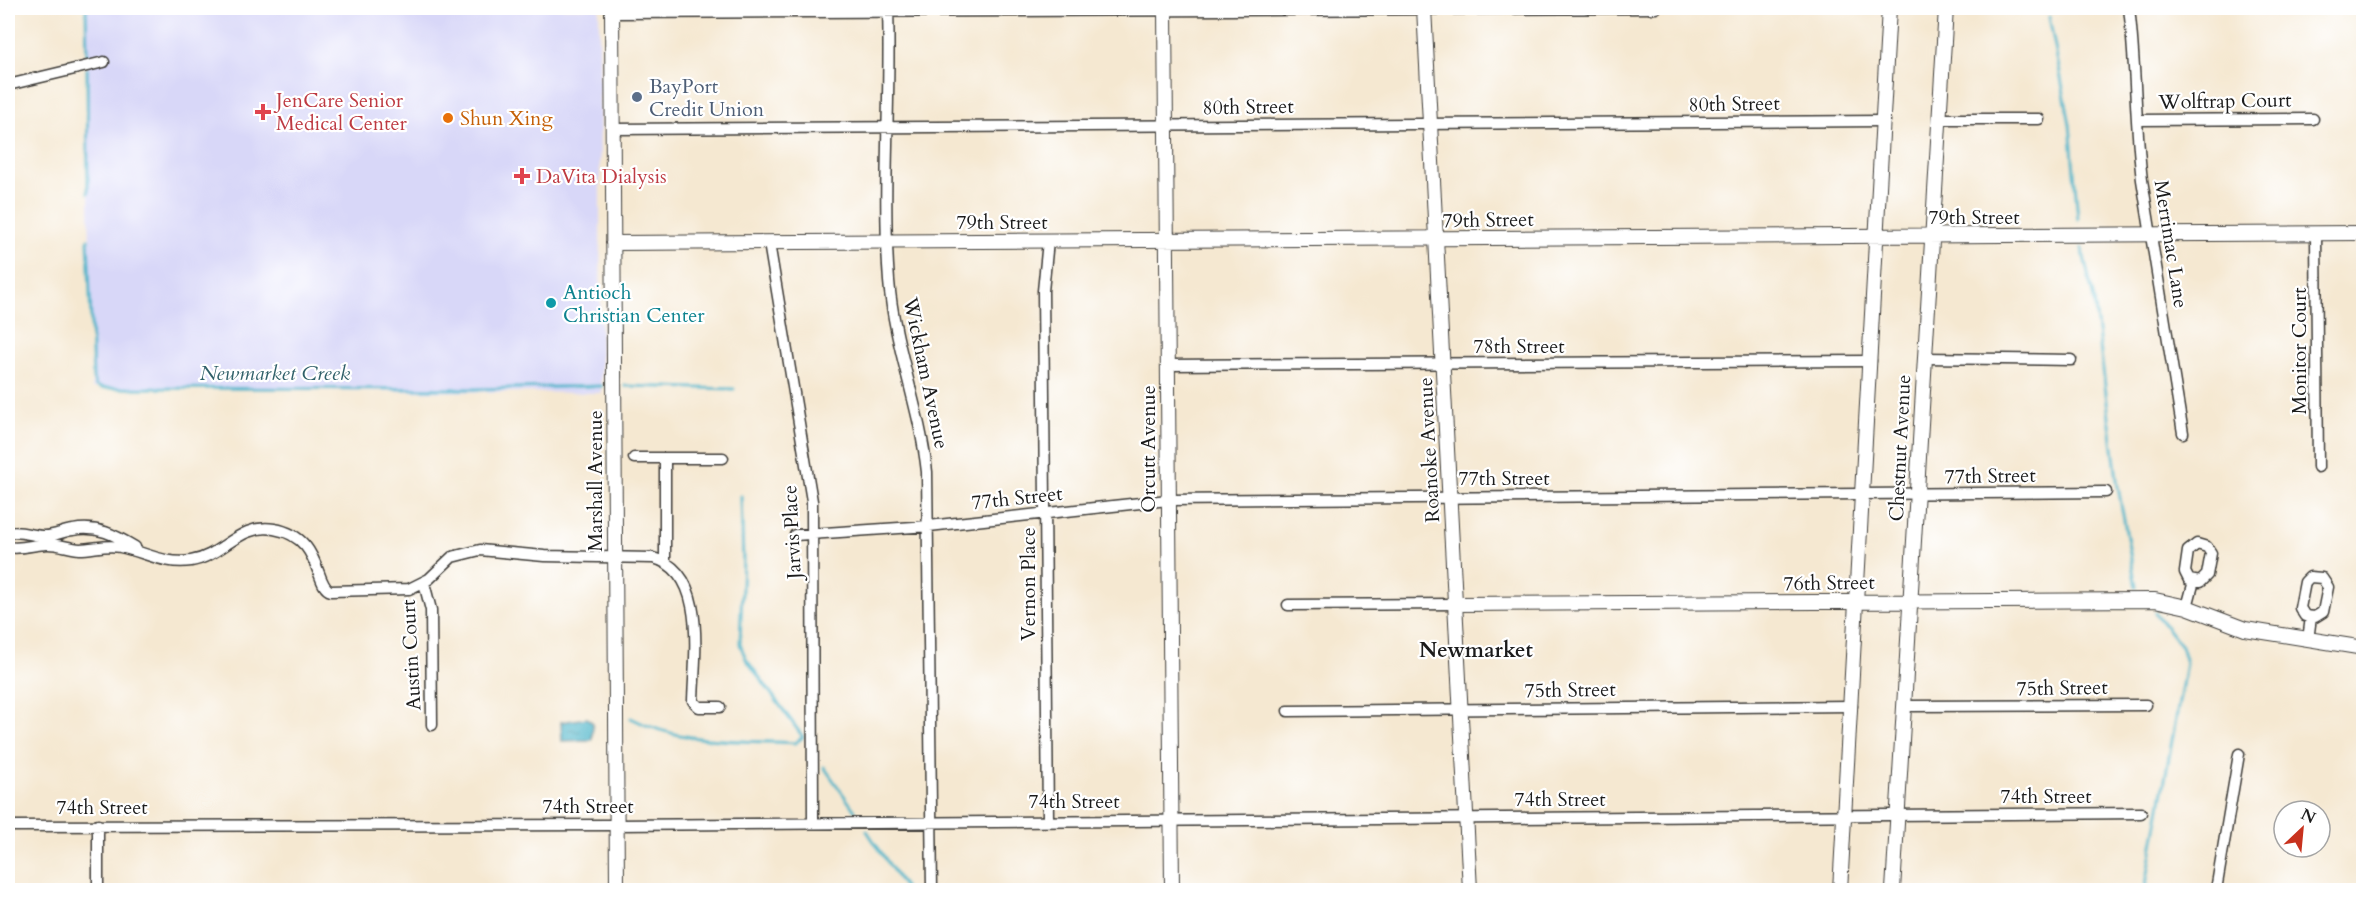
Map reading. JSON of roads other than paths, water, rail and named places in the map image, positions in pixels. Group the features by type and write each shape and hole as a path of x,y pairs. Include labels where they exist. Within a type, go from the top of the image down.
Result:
{"street":[{"name":"Orcutt Avenue","path":"1165,8 1172,891"},
{"name":"Roanoke Avenue","path":"1424,8 1432,123 1470,891"},
{"path":"612,10 1656,8"},
{"name":"Chestnut Avenue","path":"1840,891 1885,121 1889,8"},
{"name":"Chestnut Avenue","path":"1893,891 1906,706 1946,8"},
{"name":"Merrimac Lane","path":"2129,8 2136,60 2137,120 2142,180 2183,433"},
{"name":"Wickham Avenue","path":"888,9 889,281 896,327 924,437 929,526 932,891"},
{"name":"Marshall Avenue","path":"612,10 617,891"},
{"path":"8,85 104,62"},
{"path":"1938,119 2039,119"},
{"name":"Wolftrap Court","path":"2137,120 2313,119"},
{"name":"80th Street","path":"612,129 1885,121"},
{"name":"79th Street","path":"613,243 2364,233"},
{"name":"Monitor Court","path":"2316,234 2318,467"},
{"name":"Vernon Place","path":"1048,242 1042,291 1048,820"},
{"name":"Jarvis Place","path":"769,243 812,501 813,822"},
{"path":"1925,358 2071,360"},
{"name":"78th Street","path":"1167,365 1871,361"},
{"path":"634,458 723,458"},
{"path":"665,458 665,561 691,594 693,701 699,707 720,707"},
{"name":"77th Street","path":"795,535 929,526 1168,500 2106,492"},
{"path":"8,547 26,548 47,544 80,549 120,546 171,562 200,560 217,552 243,532 270,528 287,533 304,544 315,557 321,583 327,590 410,589 424,583 446,561 468,551 493,550 544,556 644,556 665,561"},
{"path":"8,533 24,532 44,536 81,529 101,530 113,534 156,559"},
{"path":"2187,607 2194,581"},
{"name":"Austin Court","path":"424,583 430,610 432,725"},
{"name":"76th Street","path":"1288,605 2155,600 2187,607 2245,629 2364,648"},
{"path":"2308,640 2311,617"},
{"name":"75th Street","path":"1906,706 2146,705"},
{"name":"75th Street","path":"1288,711 1852,706"},
{"path":"2216,891 2239,754"},
{"name":"74th Street","path":"8,826 617,825 931,820 2141,813"},
{"path":"98,825 98,891"}],"water":[{"path":"587,718 593,723 592,740 562,741 561,722"}],"waterway":[{"name":"Newmarket Creek","path":"86,8 87,63"},
{"path":"2049,17 2070,124 2078,219"},
{"name":"Newmarket Creek","path":"87,69 88,193"},
{"name":"Newmarket Creek","path":"88,239 93,379 96,386 101,388 475,389 602,386"},
{"path":"2082,248 2094,300 2118,487 2136,587"},
{"name":"Newmarket Creek","path":"625,386 734,389"},
{"name":"Newmarket Creek","path":"631,718 670,733 711,740 795,743 803,737 746,659 740,644 743,560 741,496"},
{"path":"2145,890 2186,663 2181,646 2155,613"},
{"name":"Newmarket Creek","path":"824,767 855,811"},
{"name":"Newmarket Creek","path":"867,831 906,890"},
{"path":"825,890 853,890"}],"place":[{"name":"BayPort Credit Union","path":"637,97"},
{"name":"JenCare Senior Medical Center","path":"263,112"},
{"name":"Shun Xing","path":"448,118"},
{"name":"DaVita Dialysis","path":"522,176"},
{"name":"Antioch Christian Center","path":"551,303"}],"district":[{"name":"Newmarket","path":"1476,650"}]}
